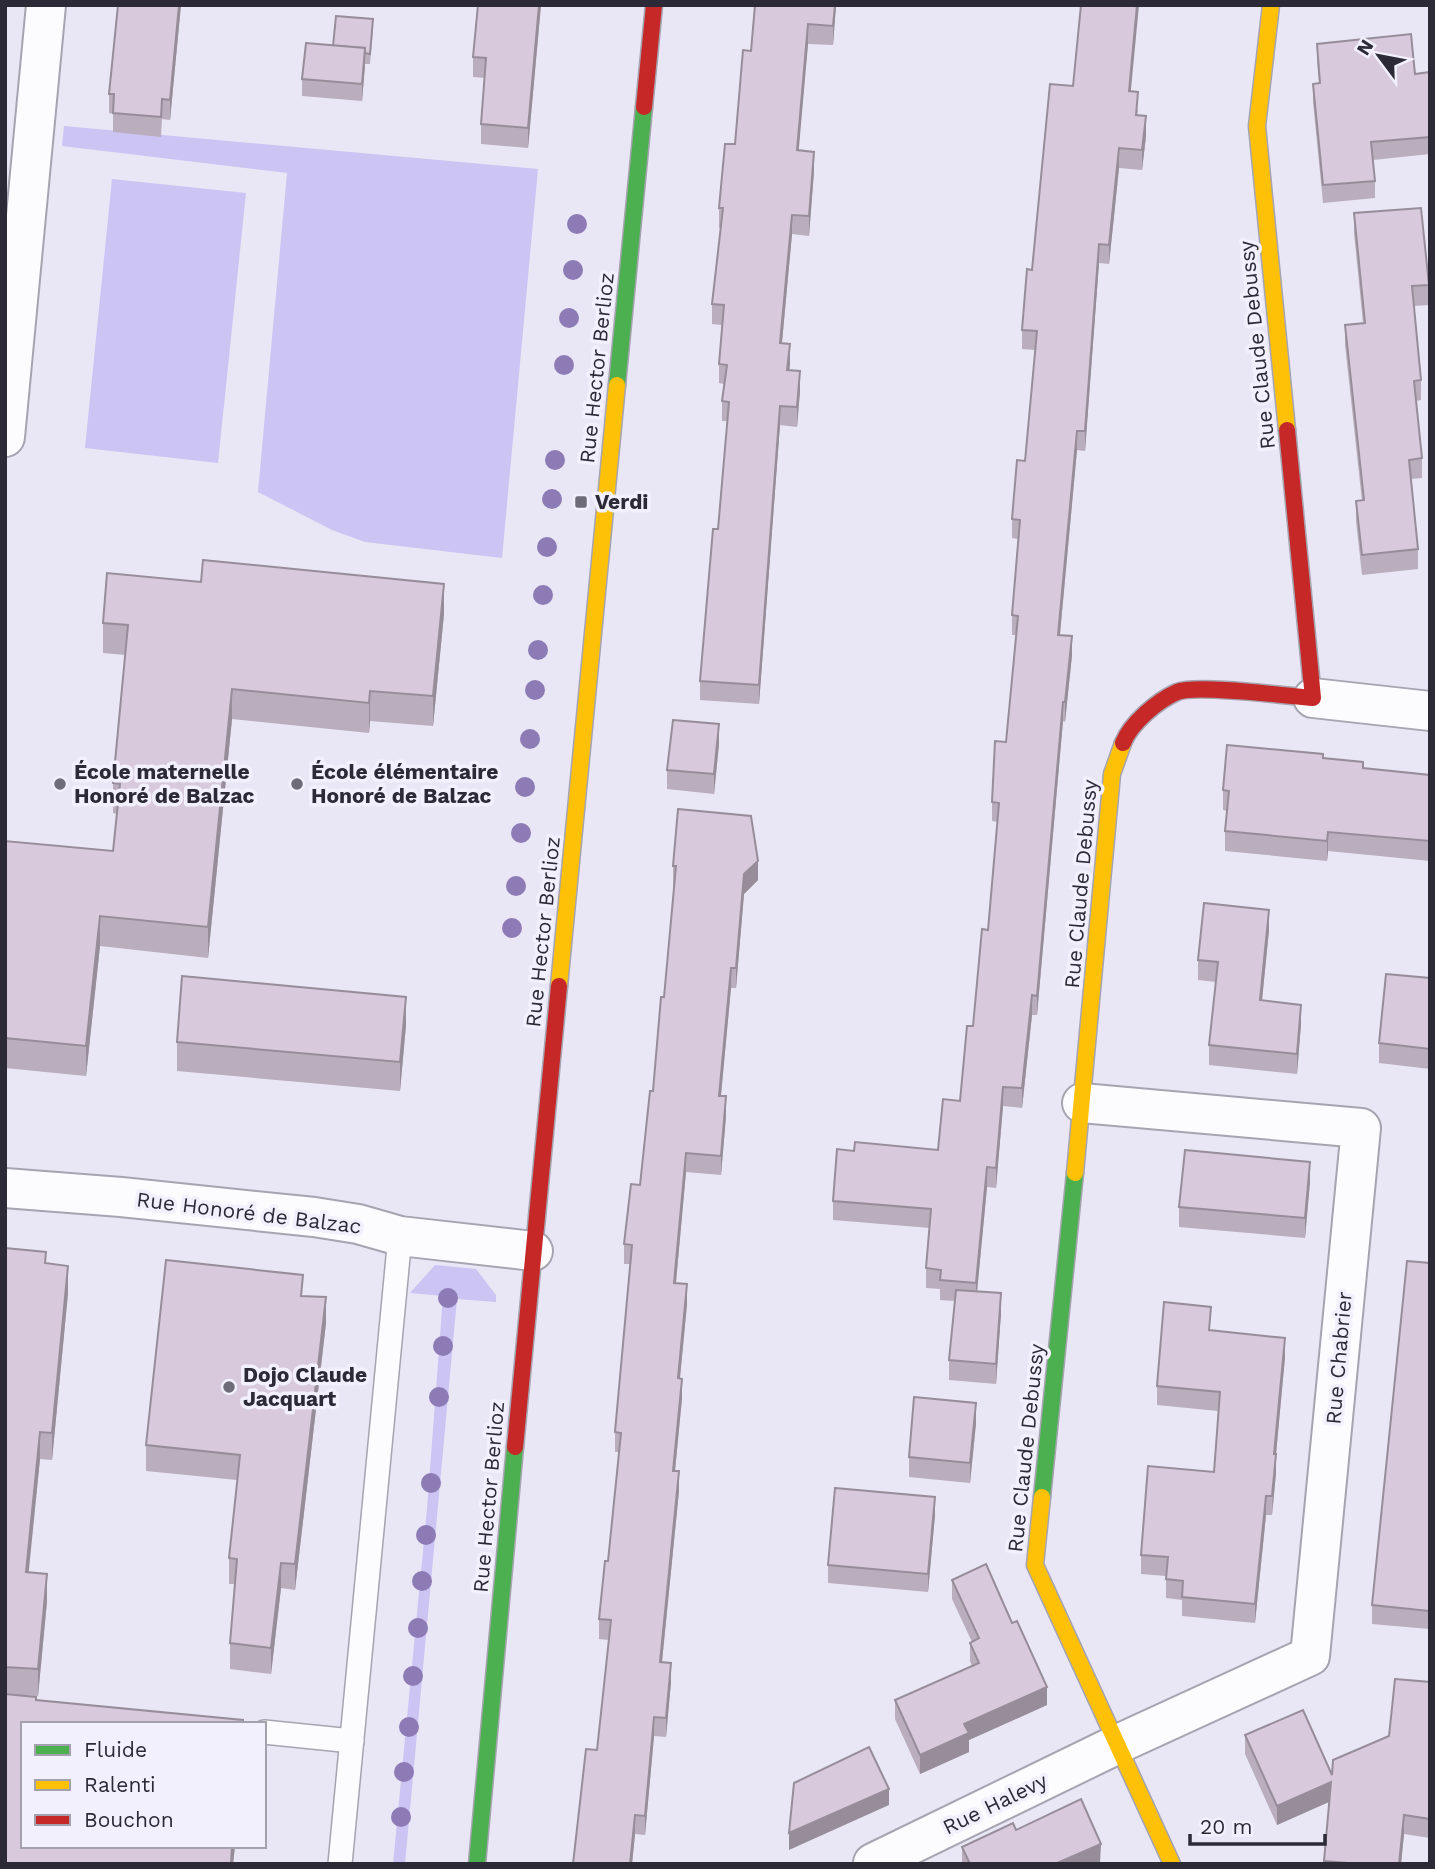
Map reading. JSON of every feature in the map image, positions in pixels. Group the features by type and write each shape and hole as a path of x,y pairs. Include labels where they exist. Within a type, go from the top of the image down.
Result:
{"street":[{"path":"5,437 18,165 46,5"},
{"name":"Rue Hector Berlioz","path":"477,1864 533,1251 654,5"},
{"name":"Rue Claude Debussy","path":"1172,1864 1035,1565 1112,774 1124,739 1148,711 1179,691 1211,690 1313,698 1257,127 1271,5"},
{"path":"1313,698 1430,711"},
{"name":"Rue Chabrier","path":"1082,1102 1361,1128 1310,1656 1118,1744"},
{"name":"Rue Honoré de Balzac","path":"5,1188 121,1196 314,1217 358,1224 400,1236 533,1251"},
{"name":"Rue Halevy","path":"873,1864 1118,1744"}],"lane":[{"path":"340,1864 400,1236"},
{"path":"266,1732 352,1741"}],"shaded area":[{"path":"64,126 538,169 502,558 365,542 332,530 258,492 287,173 62,146"},
{"path":"112,179 246,193 218,463 85,448"},
{"path":"435,1265 476,1269 496,1295 496,1302 457,1299 405,1864 393,1864 427,1509 443,1296 410,1293"}],"building":[{"path":"118,5 179,5 170,100 162,99 161,117 113,113 114,94 109,94"},
{"path":"478,5 539,5 528,128 481,124 486,58 473,57"},
{"path":"755,5 835,5 833,26 808,24 797,150 814,152 809,216 792,215 780,343 790,344 787,370 800,371 797,407 780,406 759,685 700,681 713,529 718,529 729,402 722,401 727,365 719,364 724,305 712,304 723,208 719,208 725,144 735,144 743,50 751,51"},
{"path":"1081,5 1137,5 1129,91 1138,92 1136,115 1146,116 1142,150 1119,148 1109,245 1099,244 1085,431 1077,431 1058,635 1072,636 1063,702 1037,996 1032,995 1022,1088 1003,1087 996,1168 987,1167 976,1283 940,1280 941,1270 926,1268 931,1209 833,1201 837,1149 854,1151 855,1142 938,1150 943,1099 960,1101 967,1026 973,1026 982,929 988,930 999,803 992,802 995,741 1006,742 1018,616 1012,615 1020,520 1012,519 1017,460 1025,461 1037,331 1022,330 1027,269 1032,270 1050,84 1073,86"},
{"path":"336,16 373,19 370,54 365,53 365,48 333,46"},
{"path":"1411,34 1415,74 1430,72 1430,137 1371,142 1375,181 1323,185 1313,84 1320,83 1317,44"},
{"path":"306,43 365,48 362,84 302,79"},
{"path":"1421,208 1429,285 1412,286 1421,380 1414,381 1422,458 1409,460 1418,549 1362,555 1356,501 1364,500 1345,325 1365,323 1354,213"},
{"path":"203,560 444,584 433,696 370,691 369,703 232,689 208,927 100,916 86,1046 5,1038 5,841 113,851 120,784 113,783 128,625 103,623 107,573 201,582"},
{"path":"673,720 719,724 714,774 667,770"},
{"path":"1227,745 1323,754 1323,758 1363,762 1363,768 1430,775 1430,841 1328,832 1327,841 1225,831 1229,791 1223,790"},
{"path":"678,809 751,816 758,861 744,874 736,968 731,968 719,1096 726,1096 721,1156 686,1153 674,1283 687,1284 678,1378 682,1379 673,1471 679,1471 660,1662 671,1663 666,1718 654,1717 645,1816 635,1815 630,1864 573,1864 586,1749 597,1750 611,1620 599,1619 605,1561 608,1561 621,1433 615,1432 632,1245 624,1244 631,1184 640,1185 650,1091 653,1091 676,866 673,866"},
{"path":"1204,903 1269,910 1260,1000 1301,1005 1297,1054 1209,1045 1218,962 1198,960"},
{"path":"1386,974 1430,978 1430,1049 1379,1043"},
{"path":"182,976 406,997 400,1062 177,1042"},
{"path":"1185,1150 1310,1162 1305,1218 1179,1207"},
{"path":"5,1248 46,1252 45,1263 68,1266 52,1433 40,1432 26,1572 47,1574 38,1669 5,1667"},
{"name":"Dojo Claude Jacquart","path":"166,1260 303,1275 301,1296 326,1297 295,1564 281,1563 271,1648 230,1643 237,1559 229,1558 240,1455 146,1445"},
{"path":"1407,1261 1430,1263 1429,1611 1372,1605"},
{"path":"956,1290 1001,1293 996,1364 949,1360"},
{"path":"1164,1302 1211,1307 1209,1330 1285,1338 1272,1496 1266,1496 1255,1604 1182,1597 1183,1581 1166,1579 1168,1557 1141,1555 1148,1466 1214,1472 1220,1392 1157,1386"},
{"path":"914,1397 976,1403 970,1463 909,1457"},
{"path":"835,1488 935,1497 928,1574 828,1565"},
{"path":"986,1564 1012,1623 1017,1621 1047,1687 964,1724 969,1733 920,1755 895,1700 979,1663 970,1643 979,1638 952,1580"},
{"path":"1395,1679 1430,1682 1430,1819 1404,1815 1399,1864 1324,1861 1331,1782 1277,1806 1245,1735 1303,1710 1332,1775 1333,1760 1389,1736"},
{"path":"5,1694 36,1697 36,1700 243,1720 21,1722 21,1848 232,1848 231,1864 5,1864"},
{"path":"869,1747 889,1789 789,1833 794,1783"},
{"path":"1081,1799 1101,1844 1055,1864 970,1864 962,1847 1013,1823 1016,1830"}],"traffic: fast":[{"path":"617,385 644,107"},
{"path":"1042,1497 1075,1173"},
{"path":"477,1864 515,1447"}],"traffic: slow":[{"path":"1271,5 1257,126 1287,430"},
{"path":"559,986 617,385"},
{"path":"1075,1173 1112,774 1123,743"},
{"path":"1042,1497 1035,1565 1172,1864"}],"traffic: jam":[{"path":"644,107 654,5"},
{"path":"1123,743 1146,713 1177,692 1203,689 1313,698 1287,430"},
{"path":"515,1447 559,986"}],"place":[{"name":"Verdi","path":"581,502"},
{"name":"École maternelle Honoré de Balzac","path":"60,784"},
{"name":"École élémentaire Honoré de Balzac","path":"297,784"},
{"name":"Dojo Claude Jacquart","path":"229,1387"}]}
